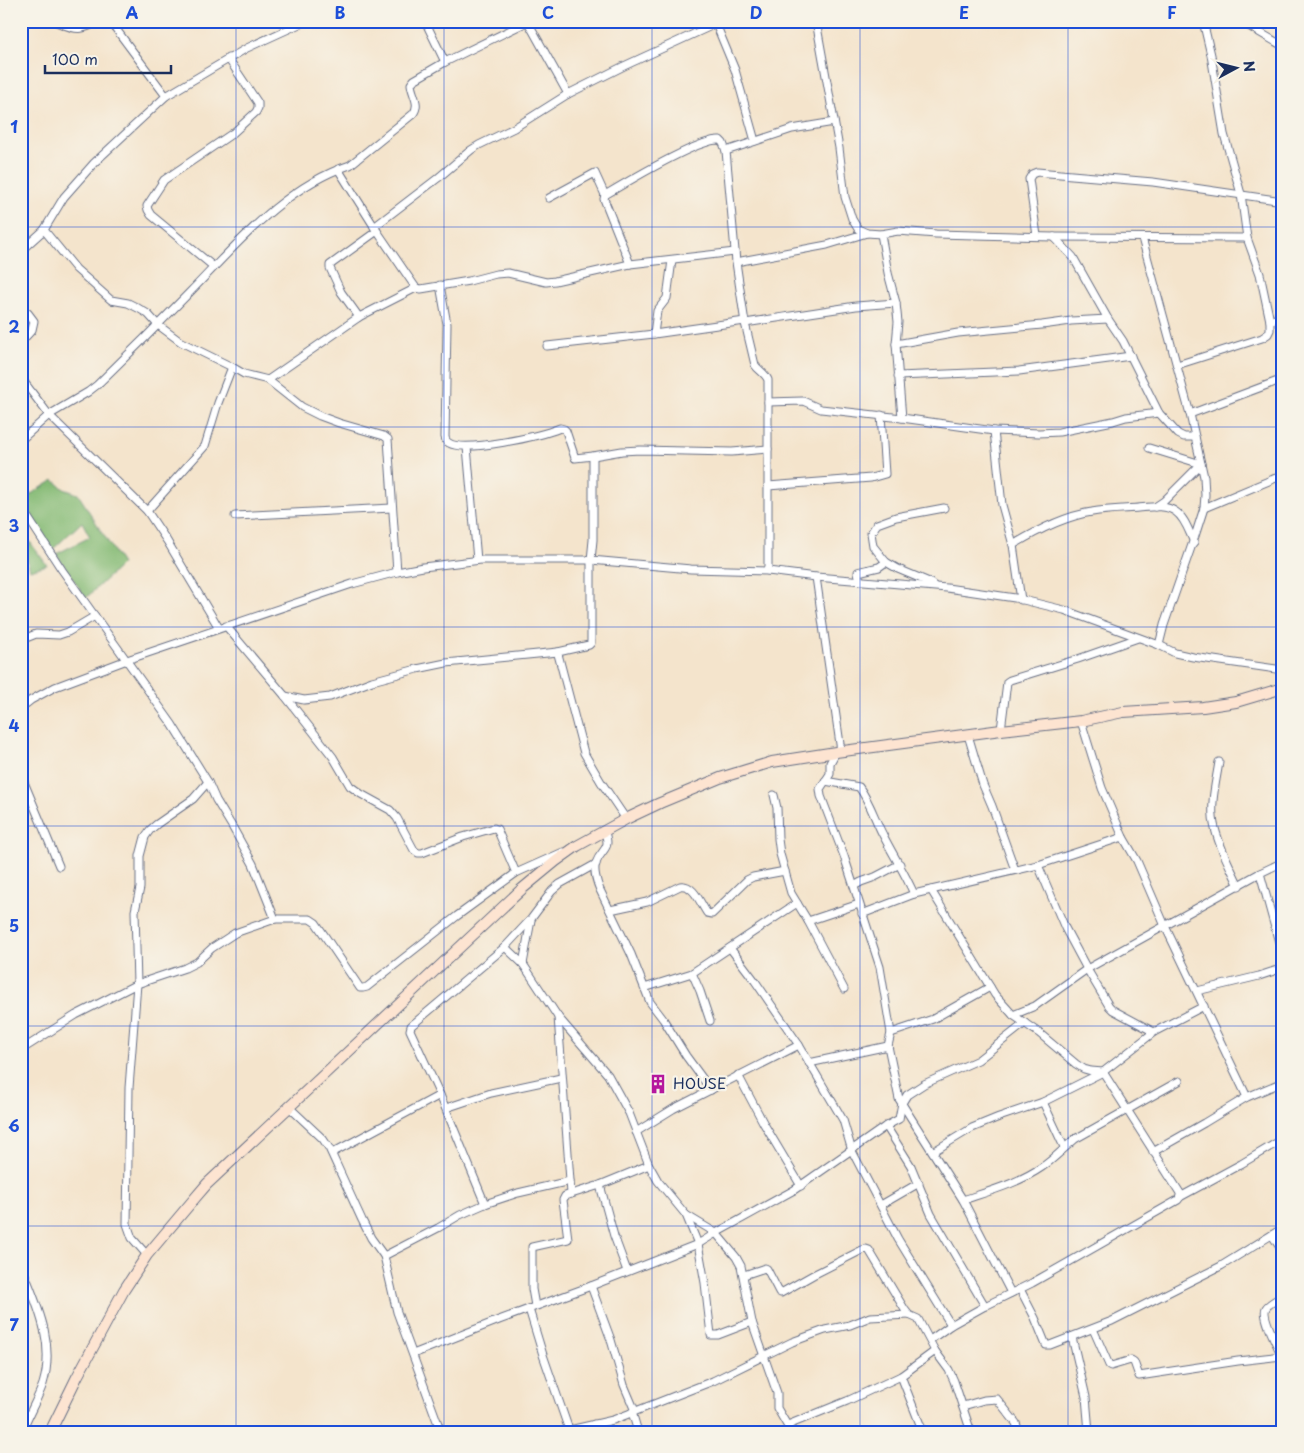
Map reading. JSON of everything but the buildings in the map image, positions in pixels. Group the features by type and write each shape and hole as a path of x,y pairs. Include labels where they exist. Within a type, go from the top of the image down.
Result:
{"main road":[{"path":"50,1432 124,1290 147,1255 208,1184 522,889 577,846 660,802 720,778 787,759 1081,721 1123,712 1203,708 1283,688"}],"street":[{"path":"21,23 28,21"},
{"path":"54,21 80,30 99,21"},
{"path":"110,21 166,96"},
{"path":"21,248 24,248 44,230 64,197 94,163 166,96 228,58 260,41 306,21"},
{"path":"424,21 445,62"},
{"path":"816,21 845,197 852,219 858,229 867,233 881,234 898,231 936,234 1054,237 1247,238"},
{"path":"1177,365 1262,338 1270,330 1270,321 1260,274 1247,238 1241,194 1224,134 1211,55 1203,21"},
{"path":"1240,21 1283,46"},
{"path":"21,440 49,415 97,385 244,236 288,198 338,169 350,165 413,114 417,104 410,84 414,80 445,62 529,22 568,94"},
{"path":"359,316 341,292 330,265 471,150 514,128 568,94 719,22 755,141"},
{"path":"214,268 151,215 147,206 164,180 233,133 256,112 258,104 228,58"},
{"path":"726,151 792,129 834,122"},
{"path":"605,195 661,164 714,139 720,140 723,143 726,151 736,262 745,322 755,365 766,375 768,380 768,571"},
{"path":"338,169 416,288"},
{"path":"1037,236 1029,178 1037,172 1154,182 1283,201"},
{"path":"549,198 595,173 630,264"},
{"path":"44,230 76,269 111,300 128,303 138,308 188,346 244,374 268,380 302,407 320,416 384,436 388,439 397,572"},
{"path":"736,262 827,245 867,233"},
{"path":"881,234 896,303 898,322 896,344 902,418"},
{"path":"1054,237 1073,257 1108,319 1123,341 1159,413 1178,434 1195,437"},
{"path":"1142,238 1190,414 1204,477 1204,508 1194,542 1164,625 1159,646"},
{"path":"268,380 359,316 416,288 421,289 508,273 546,282 555,282 630,264 735,252"},
{"path":"654,334 657,311 667,298 672,260"},
{"path":"440,285 448,324 445,437 446,441 450,444 467,447 536,436 564,428 575,458 640,450 732,452 768,449"},
{"path":"547,346 654,334 856,306 896,303"},
{"path":"21,342 32,330 34,321 28,313"},
{"path":"1270,321 1283,316"},
{"path":"896,344 958,334 1071,321 1108,319"},
{"path":"898,376 1019,371 1131,356"},
{"path":"146,511 205,446 218,403 232,367"},
{"path":"21,378 49,415 146,511 222,627 285,696 333,757 350,786 390,810 397,818 414,850 418,853 463,837 494,828 497,829 516,873"},
{"path":"1190,414 1283,378"},
{"path":"768,402 803,401 820,409 994,431 1039,433 1058,432 1159,413"},
{"path":"768,486 871,478 885,474 881,416"},
{"path":"994,431 1002,505 1013,545 1021,600"},
{"path":"467,447 477,560"},
{"path":"1149,448 1201,464"},
{"path":"285,696 304,700 330,697 372,681 417,668 446,663 558,652 589,645 591,643 590,560 593,540 593,456"},
{"path":"1155,507 1164,501 1201,464"},
{"path":"1204,508 1283,475"},
{"path":"21,507 62,570 172,724 208,782 216,800 253,864 275,919"},
{"path":"1013,545 1032,533 1081,514 1102,510 1155,507 1170,508 1177,512 1183,519 1194,542"},
{"path":"235,516 392,508"},
{"path":"935,587 929,582 886,562 873,546 871,533 877,524 896,517 944,508"},
{"path":"21,708 31,700 55,687 127,660 352,584 397,572 477,560 590,560 691,569 768,571 935,587 1021,600 1064,610 1175,653 1283,670"},
{"path":"860,581 858,572 879,567 886,562"},
{"path":"816,577 838,752 830,763 830,774 820,789 821,796 854,886 880,967 891,1033 888,1046 899,1099 964,1200 1011,1293"},
{"path":"21,640 36,634 59,635 68,632 95,616"},
{"path":"1002,730 1007,682 1138,638"},
{"path":"558,652 584,753 626,819"},
{"path":"1081,721 1102,788 1123,837 1142,871 1165,926 1247,1097"},
{"path":"968,735 983,785 1015,870"},
{"path":"1219,762 1213,808 1214,823 1217,836 1239,886"},
{"path":"21,775 58,866"},
{"path":"825,781 859,787 914,894"},
{"path":"147,1255 132,1238 127,1224 129,1088 137,984 135,911 140,888 140,856 142,846 150,830 193,799 208,782"},
{"path":"774,796 777,808 778,839 791,893 844,989"},
{"path":"485,1204 446,1108 410,1030 411,1026 505,946 531,919 552,891 560,884 596,864 607,846 608,839 604,830"},
{"path":"862,914 914,894 1038,865 1123,837"},
{"path":"21,1050 76,1015 137,984 185,968 197,962 212,948 235,933 275,919 310,919 316,923 360,988 363,988 374,982 457,916 516,873 577,846"},
{"path":"1013,1015 1035,1006 1087,969 1283,862"},
{"path":"596,864 596,881 631,954 650,1002 663,1018 686,1056 711,1090"},
{"path":"854,886 900,864"},
{"path":"1038,865 1065,928 1087,969 1113,1010 1154,1032"},
{"path":"610,910 647,902 685,885 690,887 707,913 712,914 752,877 785,871"},
{"path":"1260,873 1283,957"},
{"path":"932,890 995,995 1013,1015 1039,1033 1076,1064 1090,1071 1103,1072"},
{"path":"644,988 692,973 797,903"},
{"path":"808,921 859,904"},
{"path":"523,964 531,919"},
{"path":"505,946 523,964 558,1017 608,1075 629,1112 649,1166 658,1182 686,1215 698,1244 711,1335 718,1335 752,1322"},
{"path":"730,948 799,1046 843,1120 852,1151 898,1239 951,1325"},
{"path":"1197,991 1259,976 1283,968"},
{"path":"692,973 710,1021"},
{"path":"891,1033 933,1019 990,987"},
{"path":"934,1152 972,1128 1043,1102 1103,1072 1154,1032 1204,1006"},
{"path":"558,1017 571,1194"},
{"path":"413,1354 698,1244 801,1186 886,1126 899,1119 902,1103 907,1095 924,1084 978,1060 1024,1023"},
{"path":"636,1132 673,1109 799,1046"},
{"path":"809,1063 888,1046"},
{"path":"1103,1072 1180,1193 1180,1197"},
{"path":"738,1075 764,1124 801,1186"},
{"path":"446,1108 491,1093 561,1078"},
{"path":"964,1200 1026,1176 1043,1166 1075,1139 1180,1081"},
{"path":"1153,1152 1247,1097 1283,1082"},
{"path":"332,1153 440,1095"},
{"path":"1043,1102 1064,1147"},
{"path":"289,1107 323,1139 332,1153 371,1238 384,1256 397,1312 441,1432"},
{"path":"886,1126 911,1166 931,1214 985,1306"},
{"path":"930,1340 951,1325 1020,1289 1283,1139"},
{"path":"649,1166 565,1196 562,1200 568,1239 532,1247 532,1308 543,1355 565,1431 612,1420 713,1381 792,1342 825,1330 850,1325 870,1317 910,1315 918,1319 935,1351 949,1370 971,1432"},
{"path":"384,1256 460,1215 485,1204 570,1181"},
{"path":"881,1204 919,1183"},
{"path":"600,1185 614,1236 627,1271"},
{"path":"686,1215 716,1233 741,1266 752,1322 777,1393 777,1408 789,1428 901,1376 935,1351"},
{"path":"1020,1289 1046,1345 1072,1338 1112,1321 1221,1266 1283,1228"},
{"path":"1272,1235 1283,1252"},
{"path":"744,1275 765,1268 781,1293 866,1249 910,1315"},
{"path":"21,1265 40,1312 48,1348 43,1384 24,1426 24,1432"},
{"path":"590,1286 611,1340 638,1432"},
{"path":"1094,1329 1109,1365 1131,1360 1134,1362 1139,1376 1238,1360 1282,1357 1265,1313 1266,1308 1283,1296"},
{"path":"1072,1338 1084,1389 1089,1432"},
{"path":"901,1376 923,1432"},
{"path":"963,1406 998,1398 1016,1423 1019,1432"},
{"path":"594,1424 597,1432"}],"green space":[{"path":"54,480 64,489 78,494 122,564 86,598 56,554 90,537 82,522 52,550 21,506 21,484 31,494"},
{"path":"21,530 47,565 30,570 25,551 21,552"}],"place":[{"name":"HOUSE","path":"658,1084"}]}
